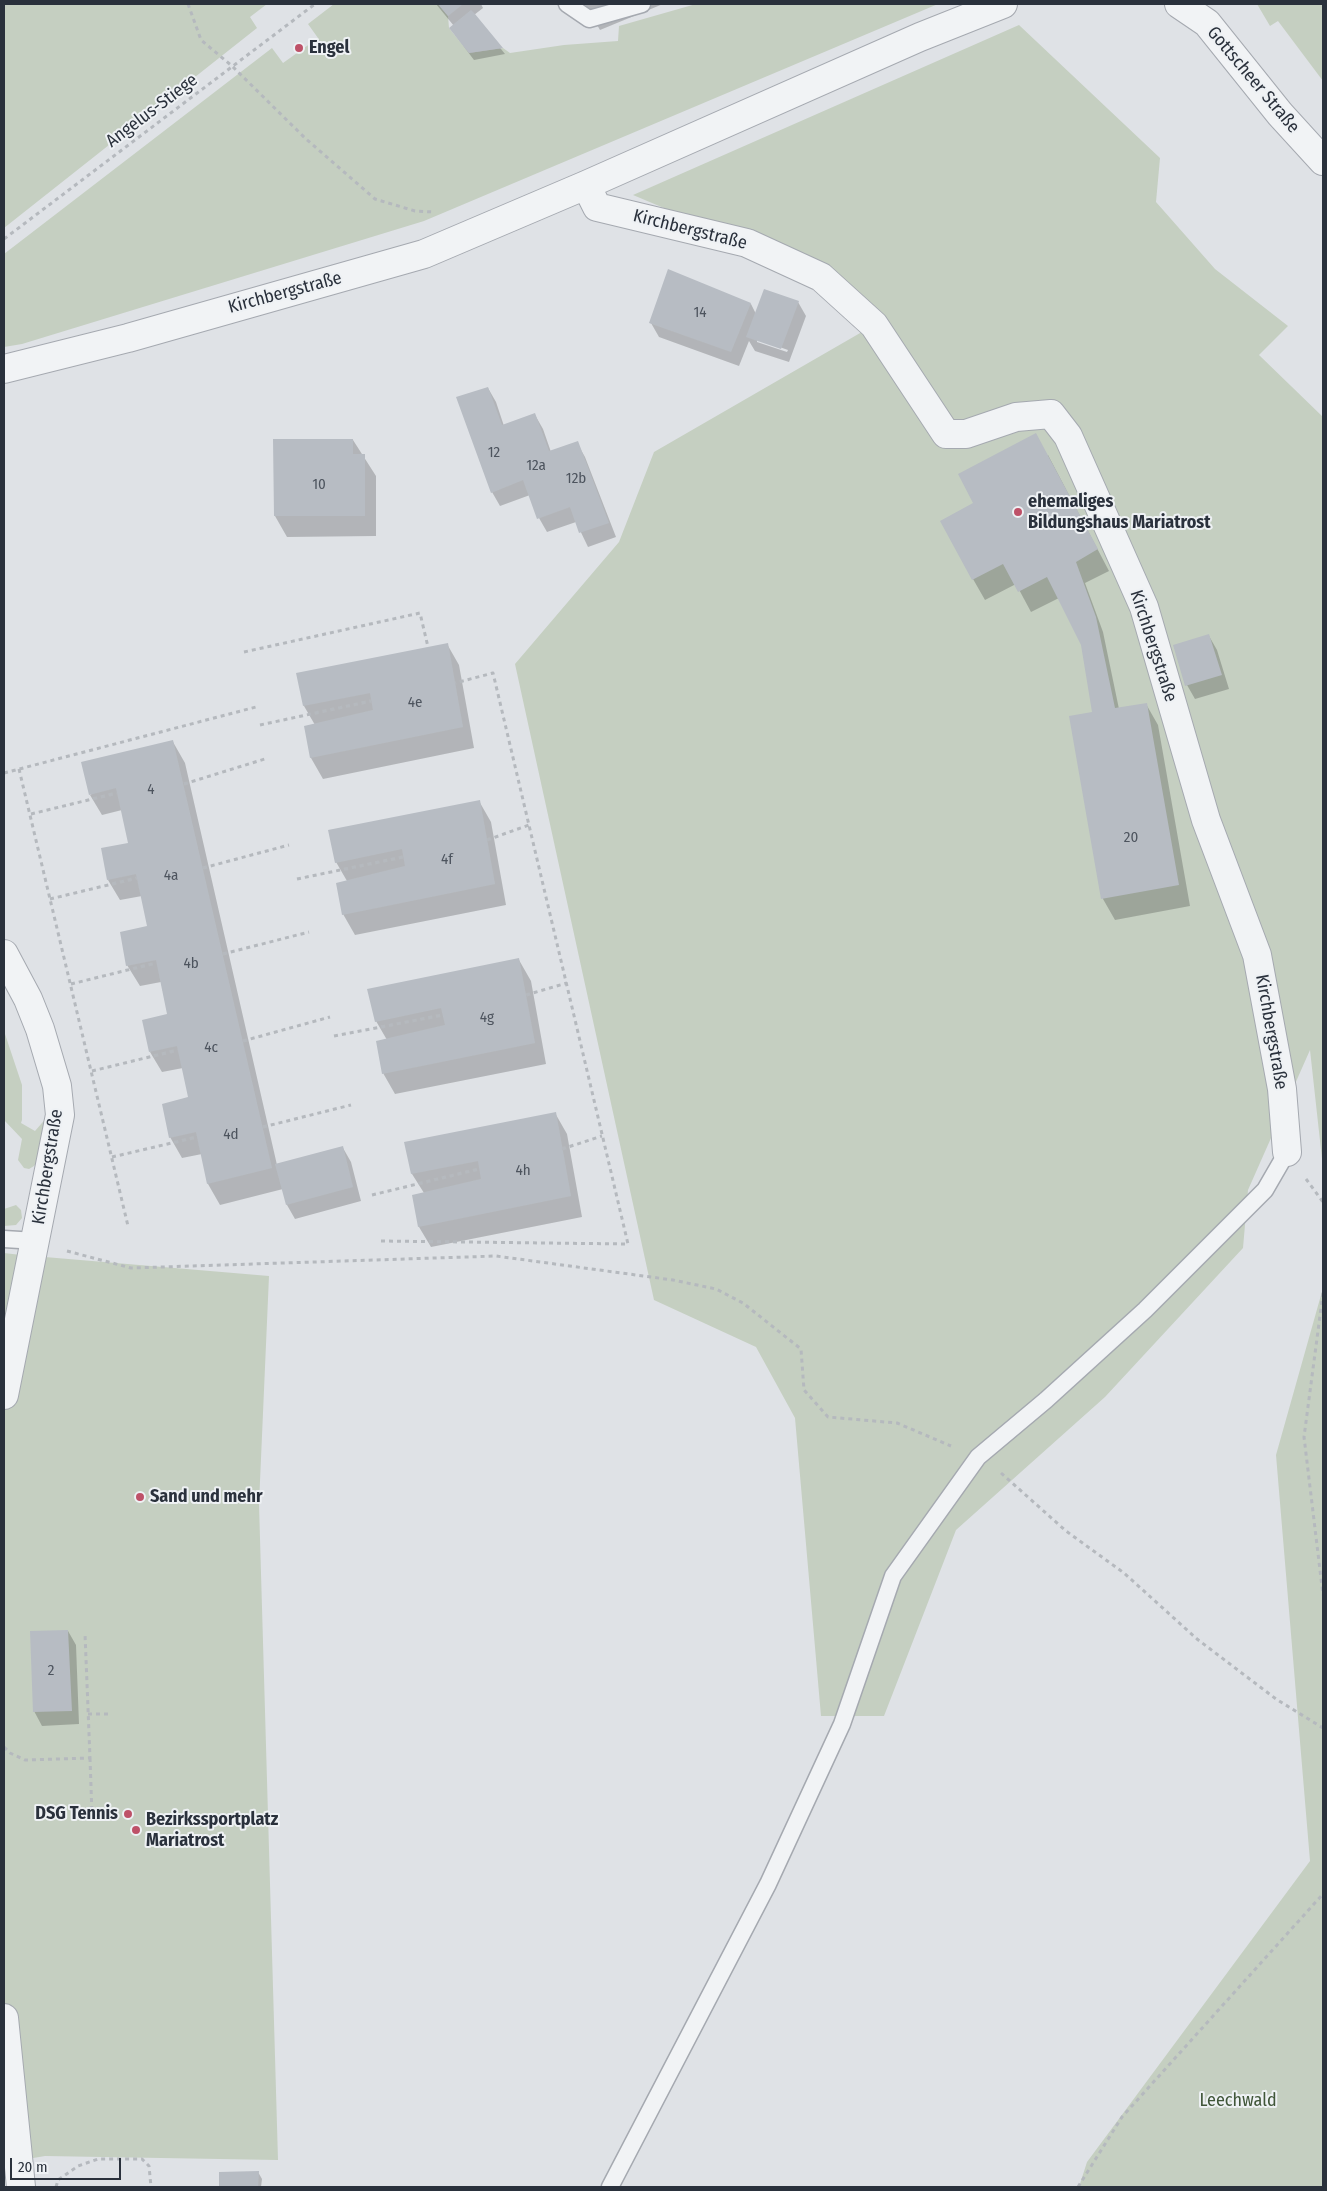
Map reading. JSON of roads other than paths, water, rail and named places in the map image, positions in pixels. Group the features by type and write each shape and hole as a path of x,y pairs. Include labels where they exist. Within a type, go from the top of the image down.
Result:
{"street":[{"name":"Kirchbergstraße","path":"4,370 128,338 424,254 586,185 920,36 1003,4"},
{"name":"Gottscheer Straße","path":"1179,4 1207,23 1280,114 1323,161"},
{"name":"Kirchbergstraße","path":"586,185 597,207 747,243 821,277 874,325 946,434 966,434 1016,417 1052,414 1068,436 1144,607 1206,820 1257,954 1282,1089 1287,1152"},
{"name":"Kirchbergstraße","path":"4,954 28,999 40,1029 57,1086 60,1115 4,1395"},
{"path":"4,2018 21,2187"}],"lane":[{"path":"567,4 589,18 642,4"},
{"path":"610,2187 768,1884 842,1724 893,1576 978,1457 1046,1400 1145,1310 1265,1190 1287,1152"},
{"path":"4,1239 36,1241"}],"place":[{"name":"Engel","path":"299,48"},
{"name":"ehemaliges Bildungshaus Mariatrost","path":"1018,512"},
{"name":"Sand und mehr","path":"140,1497"},
{"name":"DSG Tennis","path":"128,1814"},
{"name":"Bezirkssportplatz Mariatrost","path":"136,1830"}],"park label":[{"name":"Leechwald","path":"1238,2101"}]}
